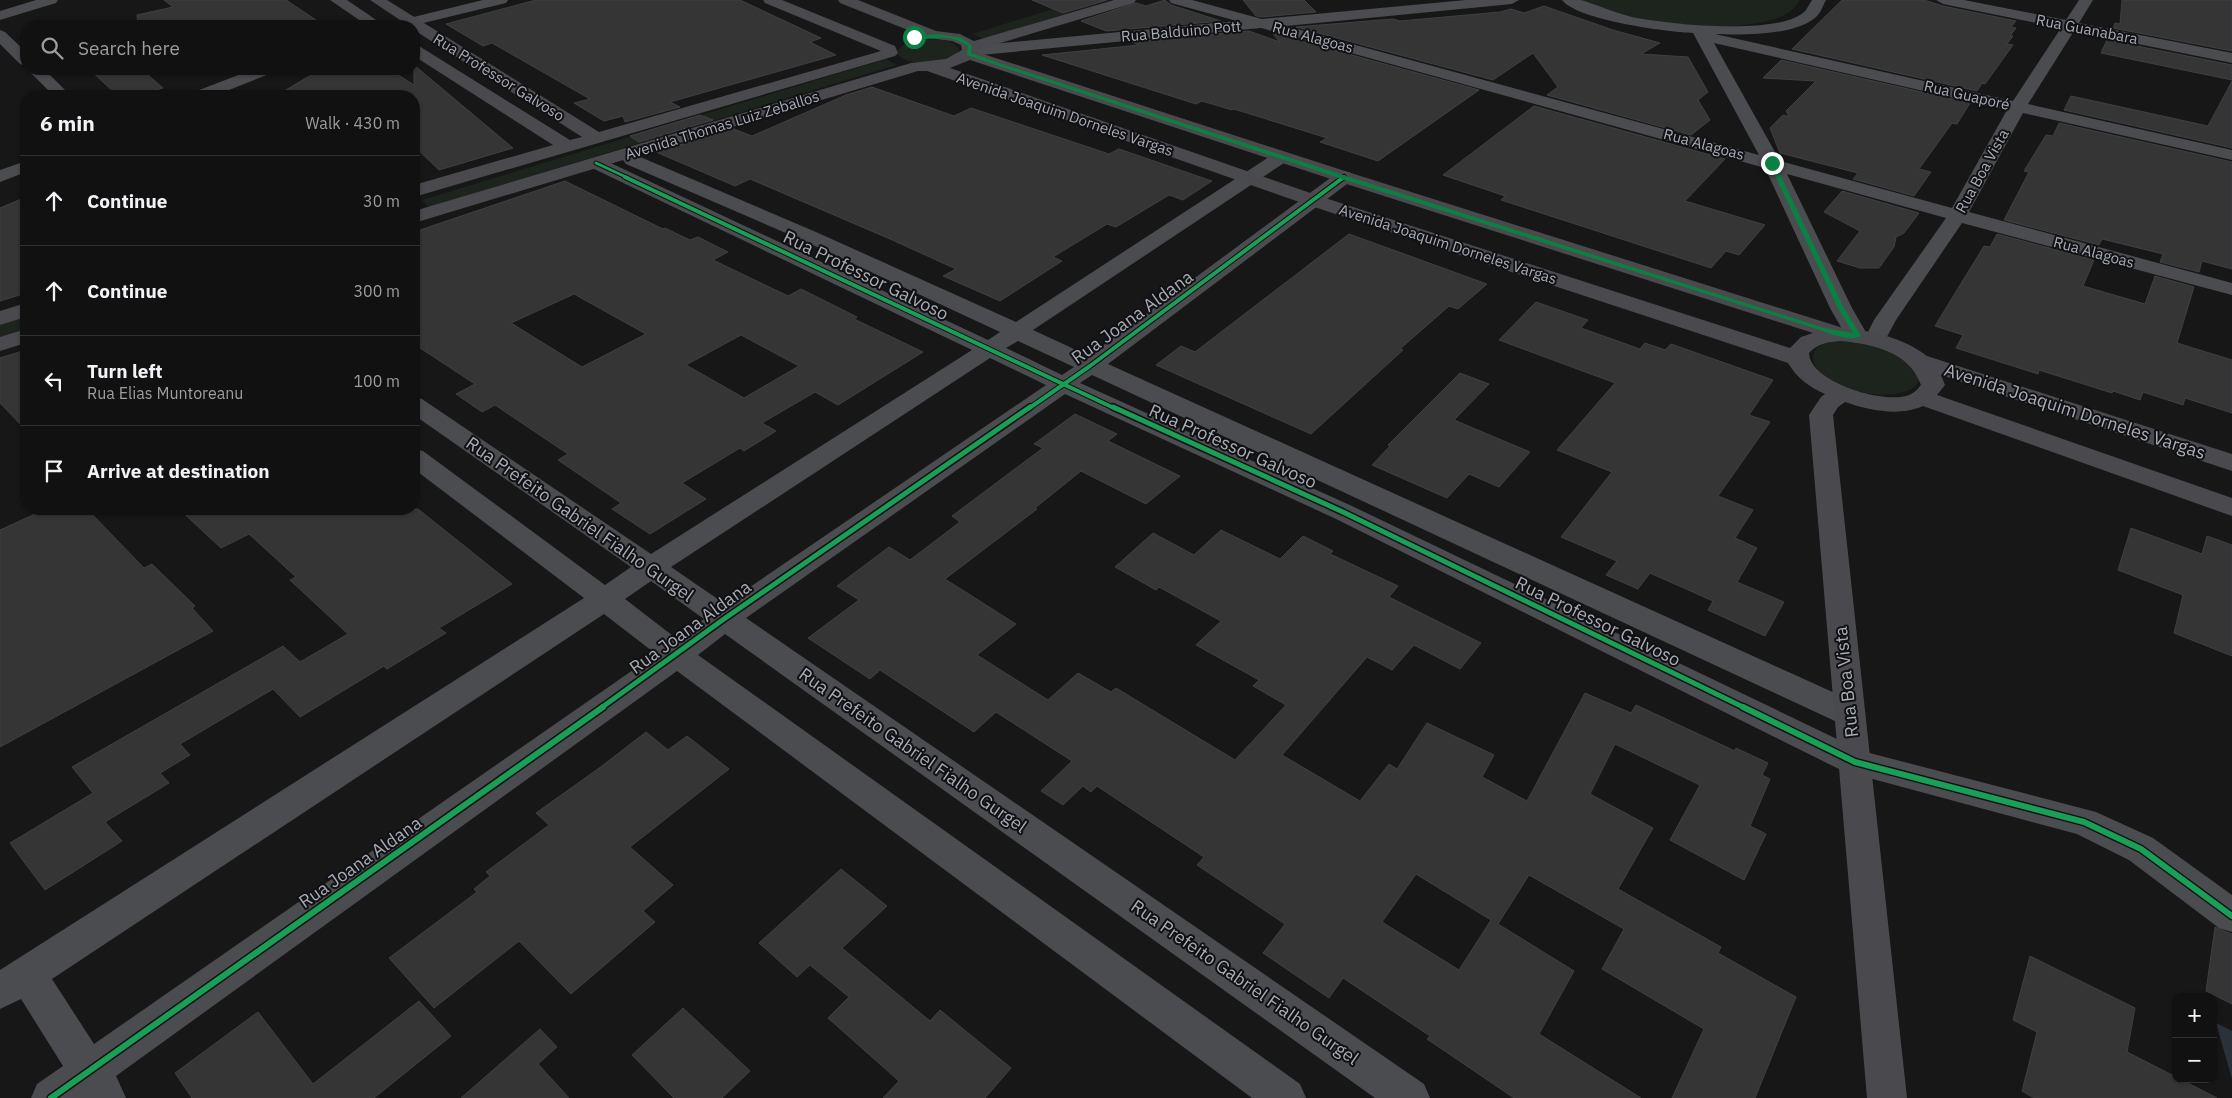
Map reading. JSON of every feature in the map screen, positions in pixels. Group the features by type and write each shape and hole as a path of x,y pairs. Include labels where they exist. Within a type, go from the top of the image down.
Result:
{"street":[{"path":"0,16 51,0"},
{"path":"337,0 367,20"},
{"name":"Rua Professor Galvoso","path":"378,0 402,20"},
{"path":"406,20 466,0"},
{"path":"408,20 501,0"},
{"path":"777,3 802,0"},
{"name":"Avenida Joaquim Dorneles Vargas","path":"845,0 939,35 960,39 970,51 998,64 1344,177 1892,345 1917,360 2232,463"},
{"name":"Avenida Thomas Luiz Zeballos","path":"420,215 923,66 954,62 970,51 1027,30 1129,0"},
{"name":"Rua Alagoas","path":"1176,0 1772,163 1957,216 2232,289"},
{"name":"Rua Balduino Pott","path":"970,51 1512,0"},
{"path":"1569,0 1619,18 1700,33 1774,28 1807,17 1816,10 1819,0"},
{"name":"Rua Guanabara","path":"1943,0 2232,58"},
{"name":"Rua Boa Vista","path":"1858,336 1885,320 1957,216 2018,106 2086,0"},
{"name":"Avenida Joaquim Dorneles Vargas","path":"777,3 897,45 899,62 923,66 1312,200 1799,359"},
{"name":"Avenida Thomas Luiz Zeballos","path":"420,189 897,45 972,27"},
{"path":"1027,30 1031,36 1047,44"},
{"name":"Rua Professor Galvoso","path":"420,31 489,70 595,137"},
{"path":"1700,33 1772,163 1841,308 1858,336"},
{"name":"Rua Guaporé","path":"1700,33 2232,154"},
{"path":"0,35 20,55"},
{"path":"998,64 1003,57 1017,47"},
{"name":"Rua Professor Galvoso","path":"420,53 567,146"},
{"path":"460,78 489,70"},
{"path":"41,75 57,90"},
{"path":"215,90 253,75"},
{"name":"Rua Professor Galvoso","path":"621,156 809,236 1848,713"},
{"path":"97,1085 13,983 1017,331 1281,157"},
{"name":"Rua Professor Galvoso","path":"596,163 987,349 1343,512 1854,762 2084,822 2141,849 2232,916"},
{"path":"0,176 20,168"},
{"name":"Rua Joana Aldana","path":"51,1098 97,1085 724,619 1090,366 1344,177"},
{"path":"780,249 809,236"},
{"path":"0,318 20,312"},
{"path":"1858,336 1825,335 1804,344 1799,351 1799,359 1803,368 1813,378 1842,394 1879,404 1911,402 1923,398 1930,392 1933,385 1926,368 1917,360"},
{"path":"0,344 20,338"},
{"name":"Rua Boa Vista","path":"1842,394 1829,402 1821,415 1886,1098"},
{"name":"Avenida Joaquim Dorneles Vargas","path":"1923,398 2232,508"},
{"name":"Rua Prefeito Gabriel Fialho Gurgel","path":"420,408 651,567 1401,1095"},
{"path":"420,461 677,655 1286,1098"},
{"path":"1343,512 1365,492"}],"shaded area":[{"path":"1082,0 1110,0 983,39 972,34"},
{"path":"1579,0 1799,1 1788,13 1770,20 1722,26 1650,21 1613,12"},
{"path":"931,39 949,41 959,48 958,52 945,59 928,63 910,61 897,54 897,51 905,44"},
{"path":"886,59 896,65 429,207 422,200"},
{"path":"20,319 20,332 0,338 0,325"},
{"path":"1833,341 1871,344 1898,355 1916,370 1919,378 1917,384 1903,392 1882,395 1858,391 1836,383 1821,372 1813,361 1816,349"},
{"path":"2217,1024 2232,1031 2232,1079 2217,1026"}],"building":[{"path":"164,0 286,0 316,20 137,20 137,15 173,7"},
{"path":"536,0 740,0 821,38 810,42 836,55 670,102 680,107 625,122 623,116 604,121 574,103 590,99 492,43 483,46 446,24"},
{"path":"1032,0 1107,0 1063,13"},
{"path":"1165,0 1171,5 1221,21 1106,31 1081,21 1136,3 1146,6"},
{"path":"1243,0 1304,0 1316,12 1262,17 1256,16"},
{"path":"1842,0 1924,0 1943,6 2016,21 2011,27 2016,28 2010,36 2013,36 2007,44 2013,45 1985,84 1982,83 1977,91 1792,49"},
{"path":"2122,0 2232,0 2232,51 2113,28 2115,23 2120,24"},
{"path":"1544,6 1613,30 1660,43 1641,54 1688,57 1708,92 1698,100 1710,120 1691,135 1547,95 1558,87 1533,53 1493,80 1296,27 1393,19 1400,21 1500,12 1511,9 1524,13"},
{"path":"1249,31 1280,42 1272,33 1479,90 1378,161 1320,142 1327,138 1234,109 1202,101 1196,104 1042,55 1139,45 1132,42"},
{"path":"2107,40 2232,65 2232,80 2101,53"},
{"path":"1781,60 1970,103 1957,124 1952,123 1919,169 1931,172 1914,196 1853,179 1858,173 1780,153 1770,128 1783,115 1789,117 1786,111 1816,81 1763,78"},
{"path":"420,70 513,148 439,170 420,152 420,90 286,90 311,75 398,75 414,85 414,75 420,75"},
{"path":"95,75 148,75 163,88 155,90 112,90"},
{"path":"2232,81 2232,148 2064,110 2071,96 2208,126"},
{"path":"872,87 954,116 971,108 1109,154 1119,149 1212,181 1183,200 1169,195 1116,227 1107,224 1053,257 1062,261 1000,301 943,276 956,269 890,239 750,179 735,186 656,152 734,129 752,136 846,95"},
{"path":"1534,106 1725,159 1685,201 1765,225 1739,255 1726,251 1711,268 1501,200 1505,196 1443,175"},
{"path":"700,115 713,120 639,142 630,136"},
{"path":"2059,123 2232,162 2232,269 2202,261 2199,272 2160,262 2163,254 2102,239 2099,245 2004,220 2029,172 2024,171 2046,135 2053,136"},
{"path":"565,181 663,229 665,228 690,240 698,237 728,252 713,260 788,296 801,289 857,317 854,319 923,352 838,405 815,392 762,423 776,431 744,451 740,448 682,483 706,499 650,534 612,509 621,503 558,460 568,454 495,405 482,412 456,394 475,384 420,348 420,230","holes":["574,294 646,334 582,367 511,323","741,335 799,366 744,398 686,365"]},
{"path":"1842,191 1919,213 1904,233 1896,237 1894,247 1879,268 1860,268 1837,261 1860,231 1824,212"},
{"path":"20,200 20,295 0,301 0,208"},
{"path":"1349,234 1487,284 1458,309 1449,306 1400,349 1403,350 1311,434 1156,365 1181,346 1195,352"},
{"path":"1997,234 2094,260 2083,286 2145,304 2155,276 2194,287 2177,343 2232,360 2232,413 2185,398 2183,405 2143,392 2140,400 2039,370 2038,374 1956,348 1963,335 1935,326 1984,246 1990,247"},
{"path":"1536,302 1588,320 1581,328 1640,349 1645,343 1665,350 1671,344 1773,380 1749,415 1770,422 1718,496 1753,510 1735,538 1757,548 1737,582 1784,602 1765,636 1708,610 1713,601 1650,573 1638,589 1606,575 1617,561 1561,537 1612,472 1557,450 1615,383 1499,340"},
{"path":"20,352 20,424 0,403 0,358"},
{"path":"1460,373 1489,384 1454,420 1530,452 1499,487 1469,474 1447,498 1372,465 1390,446 1388,445"},
{"path":"1075,414 1117,434 1108,441 1180,476 1146,504 1081,471 1035,508 1037,509 945,579 1016,624 977,655 1048,700 1078,673 1111,692 1116,688 1235,760 1286,705 1253,686 1259,680 1196,645 1221,621 1159,587 1156,590 1115,567 1153,533 1194,555 1221,530 1280,559 1303,536 1333,551 1330,554 1398,586 1389,597 1481,643 1460,669 1414,645 1392,670 1367,657 1282,755 1360,801 1389,764 1397,769 1427,723 1494,755 1482,777 1527,801 1585,693 1631,713 1636,705 1735,751 1736,748 1768,763 1762,775 1770,779 1750,826 1766,834 1744,880 1670,840 1700,785 1615,744 1590,794 1653,828 1618,889 1721,947 1718,953 1796,997 1755,1098 1672,1098 1704,1029 1602,969 1624,929 1529,875 1498,924 1574,971 1539,1034 1641,1098 1514,1098 1427,1039 1430,1036 1343,978 1329,998 1263,953 1285,924 1197,865 1204,857 1097,786 1091,792 1083,786 1063,805 1041,791 1072,761 996,712 974,732 880,670 870,679 808,638 859,600 837,586 889,547 910,560 960,522 952,516 1043,448 1034,444","holes":["1416,874 1491,920 1459,970 1382,922"]},
{"path":"420,511 512,584 439,628 446,633 387,669 384,666 300,717 273,689 180,744 190,755 160,773 169,783 105,822 122,841 45,890 10,843 93,793 72,767 283,646 300,662 348,634 290,580 296,577 249,534 221,548 185,515 420,515"},
{"path":"33,515 93,515 144,568 152,564 195,606 192,608 213,631 0,747 0,530"},
{"path":"2131,528 2202,554 2207,536 2232,545 2232,656 2174,633 2183,595 2118,570"},
{"path":"646,732 668,750 687,736 729,769 630,847 673,885 643,911 655,922 571,994 519,941 434,1008 389,958 477,892 474,889 490,876 486,872 549,825 536,813"},
{"path":"841,869 887,906 842,948 930,1021 940,1010 1011,1068 985,1098 883,1098 899,1081 828,1018 849,997 810,965 797,977 759,943"},
{"path":"2215,927 2232,934 2232,1004 2217,996 2217,993 2206,991"},
{"path":"2030,956 2135,1008 2127,1052 2172,1075 2172,1083 2188,1083 2217,1098 2034,1098 2022,1091 2037,1032 2013,1020"},
{"path":"419,1001 451,1036 374,1098 192,1098 175,1073 258,1012 313,1084"},
{"path":"683,1008 750,1071 722,1098 674,1098 632,1055"},
{"path":"540,1029 557,1047 538,1064 569,1098 461,1098"}],"cycle path":[{"path":"596,163 1062,384 1343,512 1855,762 2084,822 2141,849 2232,916"},
{"path":"51,1098 677,655 724,619 1090,366 1344,177"}],"route":[{"path":"914,37 938,35 960,39 970,46 968,54 998,64 1344,177 1822,329 1857,336 1841,308 1772,163"}]}
